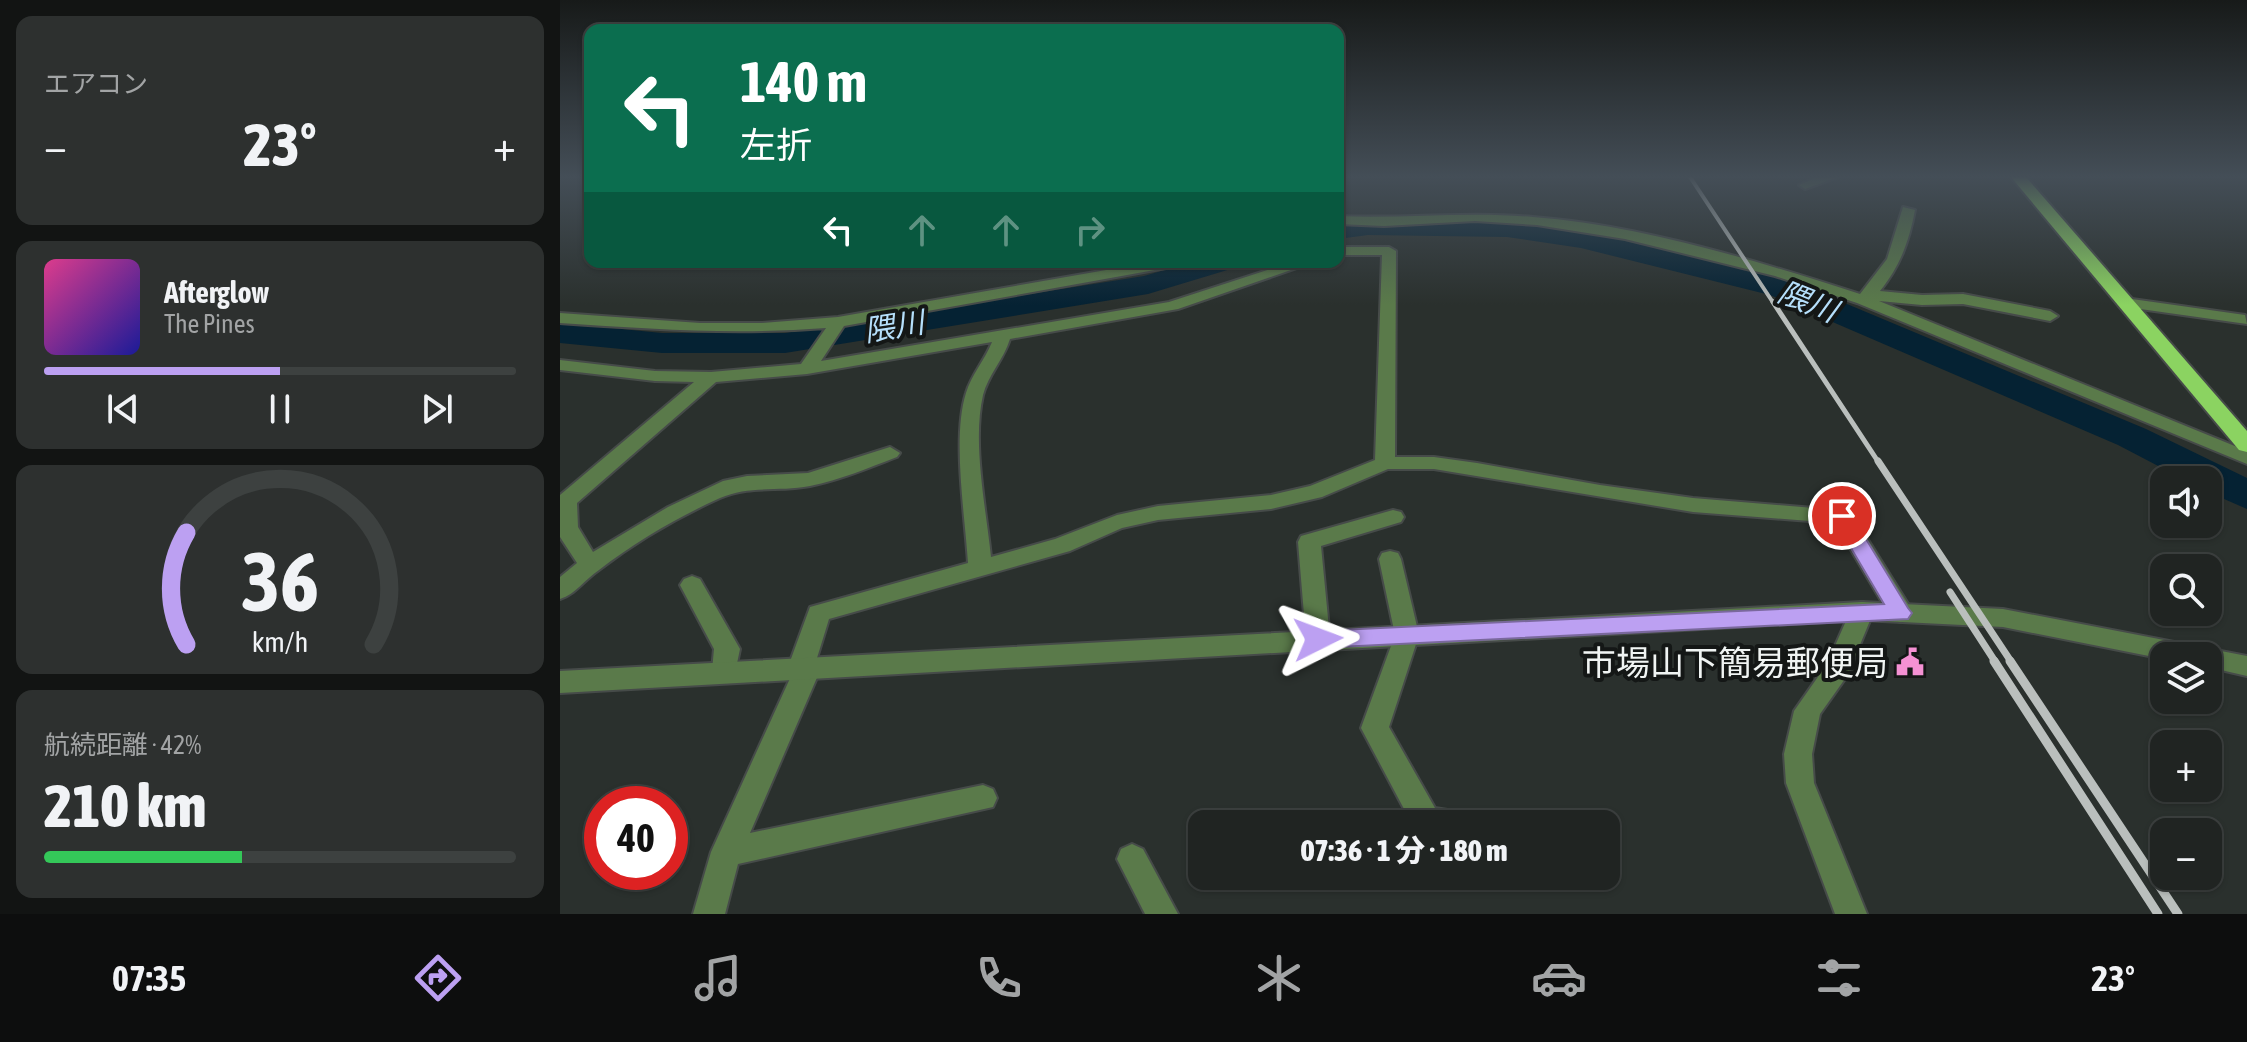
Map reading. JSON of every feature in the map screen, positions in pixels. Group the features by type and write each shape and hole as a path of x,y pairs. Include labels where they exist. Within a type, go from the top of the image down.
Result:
{"highway":[{"path":"2054,220 2247,445"}],"street":[{"path":"1508,220 1625,235 1780,273 1866,298 2247,458"},
{"path":"1866,298 1881,281 1901,248 1906,220"},
{"path":"1344,251 1389,251 1385,463"},
{"path":"560,318 700,328 835,326 1145,268"},
{"path":"560,365 655,376 711,377 807,369 1172,306 1289,268"},
{"path":"1866,298 1963,299 2050,316"},
{"path":"2125,303 2245,320"},
{"path":"807,369 835,326"},
{"path":"980,566 971,418 974,393 998,353 1002,336"},
{"path":"590,564 563,525 561,515 567,500 711,377"},
{"path":"560,590 590,564 673,514 730,486 755,480 795,482 890,453"},
{"path":"709,914 726,852 805,666 819,613 1062,545 1117,522 1158,513 1271,502 1315,492 1385,463 1463,467 1693,505 1842,516 1901,613"},
{"path":"1318,639 1309,542 1393,517"},
{"path":"1390,559 1407,635 1375,728 1420,810"},
{"path":"692,585 727,649 725,671"},
{"path":"1851,914 1800,783 1798,754 1807,711 1838,669 1862,611"},
{"path":"560,682 805,666 1862,611 2003,618 2150,646"},
{"path":"2222,660 2247,666"},
{"path":"726,852 983,798"},
{"path":"1132,859 1162,914"}],"waterway":[{"name":"隈川","path":"1344,230 1368,227 1507,229 1581,239 1781,288 2132,437 2247,495"},
{"name":"隈川","path":"560,333 662,343 785,343 1148,285 1203,268"}],"railway":[{"path":"1718,220 1774,304"},
{"path":"1773,302 1879,463"},
{"path":"1878,461 2012,663"},
{"path":"1950,592 1996,663"},
{"path":"1994,661 2158,914"},
{"path":"2010,661 2178,914"}],"place":[{"name":"市場山下簡易郵便局","path":"1910,662"}],"route":[{"path":"1318,639 1862,611 1901,613 1842,516"}]}
